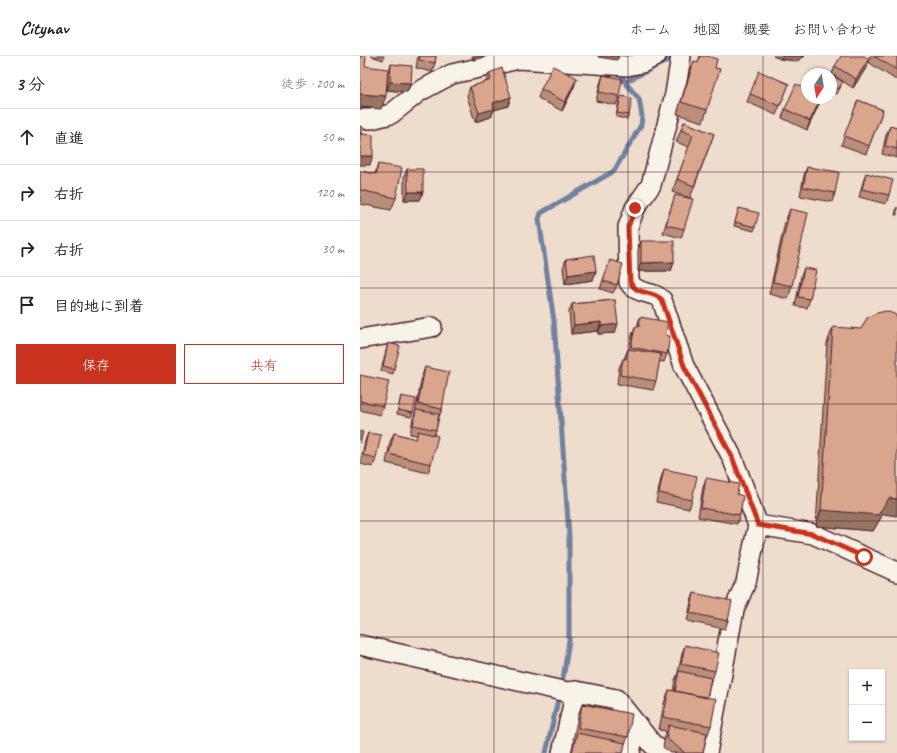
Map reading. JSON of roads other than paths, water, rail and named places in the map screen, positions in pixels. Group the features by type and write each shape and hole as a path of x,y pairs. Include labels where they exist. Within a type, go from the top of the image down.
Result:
{"street":[{"path":"360,119 371,119 391,114 420,90 452,74 518,59 623,66 642,63 656,56"},
{"path":"681,56 675,94 651,185 635,208 628,227 630,282 640,292 658,296 662,300 684,366 732,457 758,525 746,582 734,610 707,753"},
{"path":"360,339 432,327"},
{"path":"758,525 813,534 897,572"},
{"path":"360,645 546,687 616,699 653,744 665,753"},
{"path":"562,753 572,691"},
{"path":"630,753 634,735 638,727"}],"waterway":[{"path":"625,82 622,76 626,56"},
{"path":"546,753 564,673 569,640 569,536 554,321 539,219 541,213 614,171 641,125 642,116 639,99 625,82 670,59"}]}
